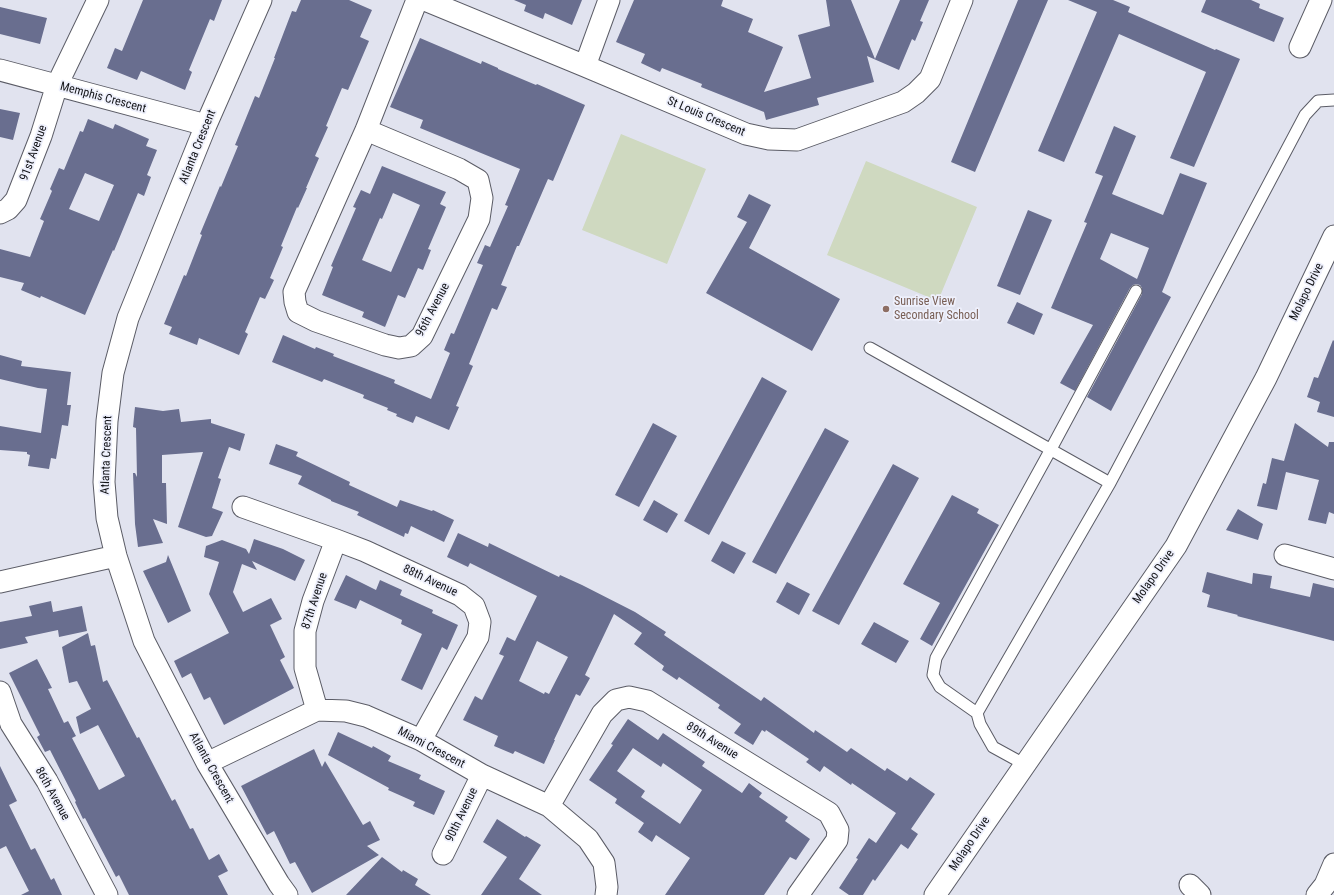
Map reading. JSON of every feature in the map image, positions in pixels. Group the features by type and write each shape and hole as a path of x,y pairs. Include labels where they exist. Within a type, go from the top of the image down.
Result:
{"street":[{"name":"91st Avenue","path":"0,213 8,209 16,200 41,136 57,85 98,0"},
{"name":"Atlanta Crescent","path":"261,0 206,125 128,318 113,373 107,421 104,482 107,518 116,556 144,641 207,763 287,895"},
{"name":"96th Avenue","path":"366,130 459,169 478,180 482,198 479,219 422,336 411,346 399,348 384,345 316,321 298,312 294,292 366,130 417,0"},
{"name":"St Louis Crescent","path":"425,0 746,134 769,139 797,140 903,102 916,93 930,78 962,0"},
{"path":"585,66 609,0"},
{"path":"1300,48 1321,0"},
{"name":"Memphis Crescent","path":"0,70 206,125"},
{"name":"Molapo Drive","path":"935,895 1024,764 1176,546 1266,378 1334,236"},
{"name":"88th Avenue","path":"243,507 365,551 460,595 474,606 480,622 478,637 421,740"},
{"name":"87th Avenue","path":"317,710 305,668 305,631 313,601 336,540"},
{"path":"1284,555 1334,569"},
{"path":"0,582 116,556"},
{"name":"86th Avenue","path":"0,692 5,726 47,781 108,895"},
{"name":"89th Avenue","path":"549,806 602,714 616,700 630,697 647,701 829,813 838,830 837,840 798,895"},
{"name":"Miami Crescent","path":"207,763 317,710 346,711 366,716 421,740 482,775 549,806 588,839 604,863 607,887 606,895"},
{"name":"90th Avenue","path":"443,854 482,775"},
{"path":"1317,895 1325,885 1334,864"}],"lane":[{"path":"977,713 1110,483 1305,115 1318,101 1334,100"},
{"path":"1024,764 993,747 980,724 977,713 940,687 933,675 936,658 1136,291"},
{"path":"870,348 1110,483"}],"green space":[{"path":"621,134 706,169 667,264 582,230"},
{"path":"866,161 977,207 938,301 827,255"}],"building":[{"path":"143,0 222,0 214,21 210,19 189,70 192,72 185,90 141,71 137,80 107,68 115,48 122,51"},
{"path":"301,0 349,0 372,10 360,37 369,41 348,90 342,88 326,126 328,127 315,156 319,158 281,246 283,247 270,278 274,280 265,299 260,297 245,332 248,334 239,355 199,338 197,345 169,334 172,327 164,324 184,275 186,276 202,235 200,234 238,146 235,145 255,96 259,98 292,11 296,12"},
{"path":"514,0 582,0 572,25 545,13 543,19 524,11 526,5"},
{"path":"634,0 723,0 721,6 753,19 748,32 783,47 764,92 811,78 798,35 830,26 826,0 851,0 875,59 900,0 929,0 920,21 923,22 915,41 912,39 899,70 867,56 874,82 817,98 819,105 766,120 764,112 701,87 702,84 662,68 660,72 641,63 645,54 616,42"},
{"path":"1018,0 1048,0 975,172 951,162"},
{"path":"1068,0 1113,0 1130,7 1128,12 1215,50 1216,49 1240,59 1194,167 1170,158 1206,72 1119,34 1064,162 1038,151 1097,12"},
{"path":"1206,0 1251,0 1260,4 1259,8 1284,18 1274,42 1201,12"},
{"path":"0,7 47,18 40,44 0,34"},
{"path":"420,38 481,64 482,61 585,105 553,181 548,179 519,246 517,246 501,285 507,287 497,310 492,308 469,364 473,366 456,406 459,407 449,430 416,416 413,423 396,416 397,414 387,410 388,408 363,398 364,395 324,379 322,382 272,362 283,335 315,349 316,347 334,354 333,356 395,380 394,383 431,399 450,353 444,350 451,333 454,334 483,265 477,263 485,245 490,247 508,206 505,205 520,169 420,128 423,120 390,107"},
{"path":"0,109 20,113 13,140 0,137"},
{"path":"88,119 113,129 115,124 149,139 146,146 157,150 147,175 151,177 144,196 138,193 85,315 41,296 40,298 21,290 24,283 0,277 0,249 30,257 44,221 40,219 52,191 50,189 59,168 64,170 80,131 83,132","holes":["85,173 114,185 99,221 69,209"]},
{"path":"1114,126 1136,136 1112,194 1163,215 1180,173 1207,183 1162,292 1171,297 1111,411 1087,397 1142,294 1142,288 1140,285 1136,284 1130,288 1075,391 1060,383 1093,325 1051,308 1087,223 1084,222 1103,176 1095,173","holes":["1111,233 1149,248 1137,279 1100,259"]},
{"path":"382,166 446,192 440,204 446,207 428,249 431,250 423,270 418,268 405,298 398,295 385,327 362,317 364,312 322,295 333,267 331,266 356,208 353,207 361,190 370,194","holes":["393,193 420,205 391,272 362,260 380,218 382,219"]},
{"path":"749,194 771,205 749,248 840,299 812,351 706,293 747,222 737,217"},
{"path":"1028,210 1052,220 1020,295 997,286"},
{"path":"1017,302 1043,314 1034,335 1007,323"},
{"path":"1333,340 1334,417 1317,412 1320,402 1307,397 1314,377 1318,378"},
{"path":"0,355 22,361 21,366 71,372 67,405 71,405 68,426 62,425 56,459 51,458 49,469 28,466 30,455 27,454 27,452 0,450 0,426 41,433 47,389 0,379"},
{"path":"762,377 787,391 709,535 684,521"},
{"path":"135,407 163,411 179,409 181,422 211,419 211,423 245,434 240,451 229,447 218,478 221,479 212,508 223,512 212,536 206,537 178,527 203,452 162,455 162,483 166,483 167,524 153,519 163,543 138,547 135,524 133,473 135,473 137,477 136,428 133,427"},
{"path":"653,423 677,436 639,507 615,495"},
{"path":"1295,423 1328,447 1329,442 1334,442 1334,514 1329,512 1326,524 1308,520 1319,480 1286,472 1277,510 1257,506 1263,483 1266,484 1272,458 1284,461"},
{"path":"825,428 849,441 776,574 752,562"},
{"path":"276,444 298,452 296,456 350,482 349,485 397,507 400,500 432,511 433,510 454,520 444,542 411,526 408,534 405,533 404,537 357,515 359,512 331,501 298,484 302,476 269,464"},
{"path":"893,464 919,478 839,625 812,611"},
{"path":"952,495 979,509 977,513 999,525 932,646 920,639 940,603 903,584"},
{"path":"654,500 678,514 667,533 643,520"},
{"path":"1238,509 1263,524 1258,540 1226,530"},
{"path":"458,533 488,547 489,543 559,577 560,575 582,585 635,612 666,632 664,635 761,701 764,697 814,733 815,730 847,752 851,748 885,771 887,768 907,781 910,777 935,794 911,829 918,834 908,849 901,844 875,881 873,879 863,895 849,895 839,888 858,859 856,858 869,838 876,843 896,813 824,766 820,772 806,762 809,759 766,730 765,732 762,730 753,745 734,733 741,724 718,708 720,705 679,677 677,680 662,670 664,666 634,644 642,633 614,614 585,675 590,678 580,696 576,694 544,764 515,751 513,754 494,746 498,736 463,720 475,696 482,700 504,656 499,654 507,637 515,641 537,596 470,563 468,567 447,557","holes":["537,641 568,657 549,694 545,692 544,694 519,681"]},
{"path":"254,539 283,549 305,560 295,581 252,561 257,570 242,564 233,592 243,612 271,598 282,619 270,625 285,657 280,660 294,688 224,725 210,697 204,700 191,673 182,678 174,661 229,633 209,594 219,562 204,557 206,546 222,540 246,549 249,554"},
{"path":"722,541 746,553 734,574 711,561"},
{"path":"168,555 191,611 168,623 143,571 166,562"},
{"path":"1207,572 1252,584 1253,573 1272,576 1270,588 1310,597 1313,583 1334,588 1334,641 1207,607 1210,595 1202,592"},
{"path":"346,575 376,590 380,580 402,590 400,595 433,610 432,613 458,625 447,650 442,647 422,690 401,680 422,634 401,624 402,620 360,600 356,609 334,600"},
{"path":"787,582 810,594 799,615 776,602"},
{"path":"51,601 53,612 82,606 87,631 59,637 58,630 25,637 28,643 0,649 0,622 32,616 29,606"},
{"path":"874,622 909,641 896,663 861,644"},
{"path":"88,633 91,646 95,645 103,682 107,680 137,738 139,737 172,801 175,799 190,829 193,828 209,860 219,854 228,871 218,876 228,895 129,895 119,875 116,877 85,818 83,819 75,802 76,801 50,750 45,752 37,737 40,735 9,673 37,659 52,688 48,689 64,723 68,721 76,736 72,738 99,790 125,776 98,725 80,734 76,717 91,709 77,681 69,683 62,647"},
{"path":"628,719 658,740 663,733 705,762 702,766 742,793 749,783 762,793 759,797 788,817 785,821 810,839 796,860 790,857 764,895 665,895 690,858 656,835 652,842 638,832 644,823 615,803 617,799 589,780 613,745 611,744","holes":["633,748 661,767 663,763 702,790 680,824 641,797 645,791 617,771"]},
{"path":"338,732 372,748 373,746 391,756 388,761 421,775 419,779 445,791 434,815 413,806 415,802 388,790 389,788 328,755"},
{"path":"314,749 322,767 325,761 363,825 370,821 380,840 367,846 379,855 312,893 295,862 290,864 274,831 267,835 241,786"},
{"path":"0,766 17,801 9,805 31,850 35,848 51,880 54,878 62,895 21,895 29,891 6,846 0,849"},
{"path":"497,819 525,837 526,836 541,845 519,879 542,895 481,895 507,857 483,842"},
{"path":"382,857 402,872 403,870 418,879 415,885 431,895 346,895"}],"place":[{"name":"Sunrise View Secondary School","path":"886,309"}]}
